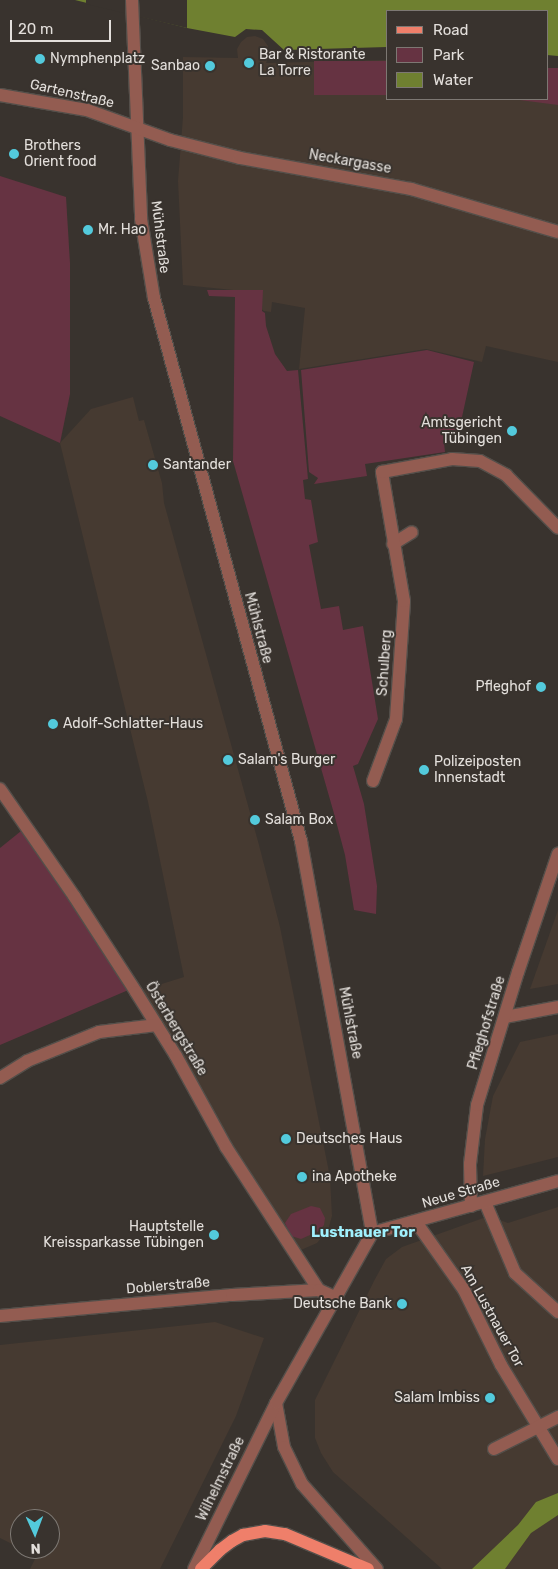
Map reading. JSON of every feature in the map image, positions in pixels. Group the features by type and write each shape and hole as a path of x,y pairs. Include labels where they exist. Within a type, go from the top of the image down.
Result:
{"main road":[{"path":"201,1569 232,1541 243,1535 265,1531 285,1534 368,1569"}],"street":[{"name":"Mühlstraße","path":"132,0 141,219 154,298 301,841 372,1233"},
{"name":"Gartenstraße","path":"0,95 87,110 136,127"},
{"name":"Neckargasse","path":"136,127 187,145 231,156 411,189 558,232"},
{"name":"Schulberg","path":"373,781 396,719 404,601 382,472 452,460 480,461 506,475 558,528"},
{"path":"393,544 412,532"},
{"name":"Österbergstraße","path":"0,789 74,896 157,1025 226,1147 319,1290"},
{"name":"Pfleghofstraße","path":"470,1206 470,1164 477,1105 558,854"},
{"path":"505,1017 558,1007"},
{"path":"0,1078 27,1061 99,1032 157,1025"},
{"name":"Neue Straße","path":"372,1233 558,1181"},
{"path":"485,1202 515,1273 558,1312"},
{"name":"Am Lustnauer Tor","path":"416,1222 464,1290 501,1365 540,1426 558,1459"},
{"path":"372,1233 276,1403 284,1447 302,1484 377,1569"},
{"name":"Doblerstraße","path":"0,1316 319,1290 337,1298"},
{"name":"Wilhelmstraße","path":"194,1569 276,1403"},
{"path":"494,1450 558,1417"}],"shaded area":[{"path":"255,36 263,39 268,46 269,56 266,63 386,60 386,100 548,100 558,68 558,362 486,346 482,362 426,349 299,369 305,308 272,302 271,312 264,311 233,290 183,285 178,181 183,117 183,57 238,58 237,49 247,37"},
{"path":"133,397 139,421 144,420 162,483 164,503 280,927 330,1177 332,1216 328,1230 317,1243 294,1253 136,992 184,977 148,802 60,443 91,409"},
{"path":"558,910 558,984 530,989"},
{"path":"558,1034 558,1157 483,1176 485,1139 493,1096 520,1042"},
{"path":"558,1207 558,1569 442,1569 333,1472 321,1453 315,1438 315,1400 386,1259 402,1247 489,1216 508,1223"},
{"path":"215,1322 264,1338 236,1416 160,1569 30,1569 35,1559 60,1559 60,1509 10,1509 10,1543 0,1538 0,1345"}],"green space":[{"path":"314,61 386,61 386,95 314,95"},
{"path":"548,68 558,68 558,105 520,100 548,100"},
{"path":"0,176 66,197 70,263 70,394 60,443 0,416"},
{"path":"207,290 263,290 262,311 265,313 266,326 275,354 287,371 298,370 308,479 303,480 305,499 311,500 318,542 309,545 321,609 339,606 343,630 363,626 378,719 358,764 353,766 364,804 377,886 376,914 354,910 345,855 333,810 233,461 235,297 209,296"},
{"path":"427,350 474,362 457,440 444,443 445,452 365,464 367,476 314,484 318,478 309,472 301,370"},
{"path":"26,827 133,988 0,1045 0,848"},
{"path":"311,1206 320,1208 325,1218 324,1225 319,1231 301,1239 291,1236 285,1223 291,1214"}],"water":[{"path":"75,0 558,0 558,56 548,55 548,10 386,10 386,47 284,50 262,30 246,29 235,37 187,28"},
{"path":"558,1493 558,1515 531,1533 505,1569 472,1569 518,1525 536,1502"}],"pier":[{"path":"86,0 187,0 187,28 86,4"}],"place":[{"name":"Nymphenplatz","path":"40,59"},
{"name":"Bar & Ristorante La Torre","path":"249,63"},
{"name":"Sanbao","path":"210,66"},
{"name":"Brothers Orient food","path":"14,154"},
{"name":"Mr. Hao","path":"88,230"},
{"name":"Amtsgericht Tübingen","path":"512,431"},
{"name":"Santander","path":"153,465"},
{"name":"Pfleghof","path":"541,687"},
{"name":"Adolf-Schlatter-Haus","path":"53,724"},
{"name":"Salam's Burger","path":"228,760"},
{"name":"Polizeiposten Innenstadt","path":"424,770"},
{"name":"Salam Box","path":"255,820"},
{"name":"Deutsches Haus","path":"286,1139"},
{"name":"ina Apotheke","path":"302,1177"},
{"name":"Hauptstelle Kreissparkasse Tübingen","path":"214,1235"},
{"name":"Deutsche Bank","path":"402,1304"},
{"name":"Salam Imbiss","path":"490,1398"}],"district":[{"name":"Lustnauer Tor","path":"363,1233"}]}
